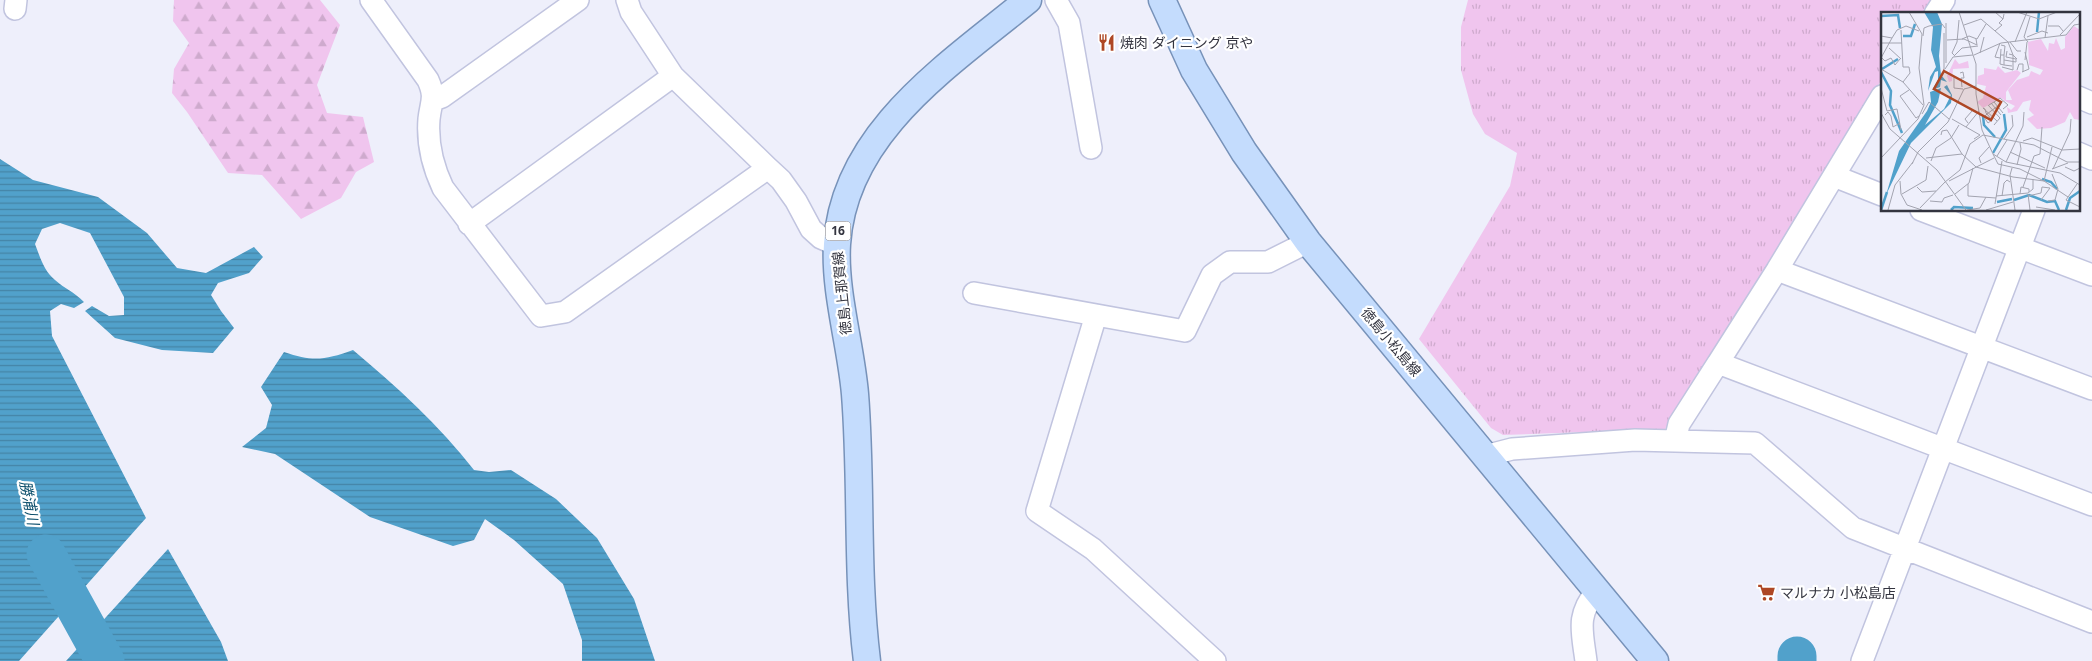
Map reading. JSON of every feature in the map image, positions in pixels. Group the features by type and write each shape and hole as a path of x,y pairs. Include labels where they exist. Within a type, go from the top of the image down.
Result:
{"main road":[{"name":"徳島上那賀線","path":"868,661 855,393 838,266 837,245 840,215 847,190 883,128 910,99 1028,0"},
{"name":"徳島小松島線","path":"1162,0 1194,70 1239,144 1308,242 1656,661"}],"street":[{"path":"371,0 428,80 434,100 429,117 429,143 432,166 443,188 541,316 566,312 768,168"},
{"path":"434,100 442,97 578,0"},
{"path":"627,0 632,12 673,76 781,180 796,201 811,229 821,238 837,245"},
{"path":"1056,0 1069,23 1091,148"},
{"path":"1936,12 1944,0"},
{"path":"469,224 673,76"},
{"path":"1675,440 1679,424 1777,270 1881,98"},
{"path":"2080,154 2092,159"},
{"path":"1834,176 1881,195"},
{"path":"1924,211 2092,275"},
{"path":"1862,661 2034,211"},
{"path":"974,293 1185,331 1212,275 1230,262 1268,262 1308,242"},
{"path":"1777,270 2092,389"},
{"path":"1096,315 1037,511 1093,549 1214,661"},
{"path":"1718,363 2092,505"},
{"path":"1485,456 1512,449 1635,440 1755,443 1853,528 2092,622"},
{"path":"1586,661 1581,627 1585,605 1597,590"}],"green space":[{"path":"174,0 320,0 340,25 317,85 327,113 363,117 374,162 356,172 341,198 301,219 262,175 228,173 172,93 174,69 189,43 173,21"},
{"path":"1468,0 1931,0 1924,12 1881,12 1881,81 1665,429 1503,435 1491,428 1419,339 1510,186 1517,153 1485,134 1473,114 1461,70 1461,27"},
{"path":"1505,39 1522,48 1504,74 1491,66"}],"water":[{"path":"0,159 33,180 98,197 147,233 177,268 206,273 254,247 263,257 249,273 218,283 211,295 234,328 213,353 162,350 115,338 85,311 92,306 109,316 124,315 124,297 90,233 60,223 42,229 35,244 45,268 55,280 84,302 74,308 61,304 50,311 52,336 146,518 19,661 0,661"},
{"path":"353,350 417,407 447,437 474,470 489,472 511,470 556,499 597,538 634,599 655,661 582,661 582,640 563,584 514,540 485,519 474,540 453,546 370,517 275,454 242,447 266,428 272,405 261,387 284,352 303,357 327,358"},
{"path":"168,549 221,642 228,661 66,661"}],"waterway":[{"name":"勝浦川","path":"46,554 105,661"},
{"path":"1797,656 1797,661"}],"place":[{"name":"焼肉 ダイニング 京や","path":"1106,43"},
{"name":"マルナカ 小松島店","path":"1766,593"}]}
